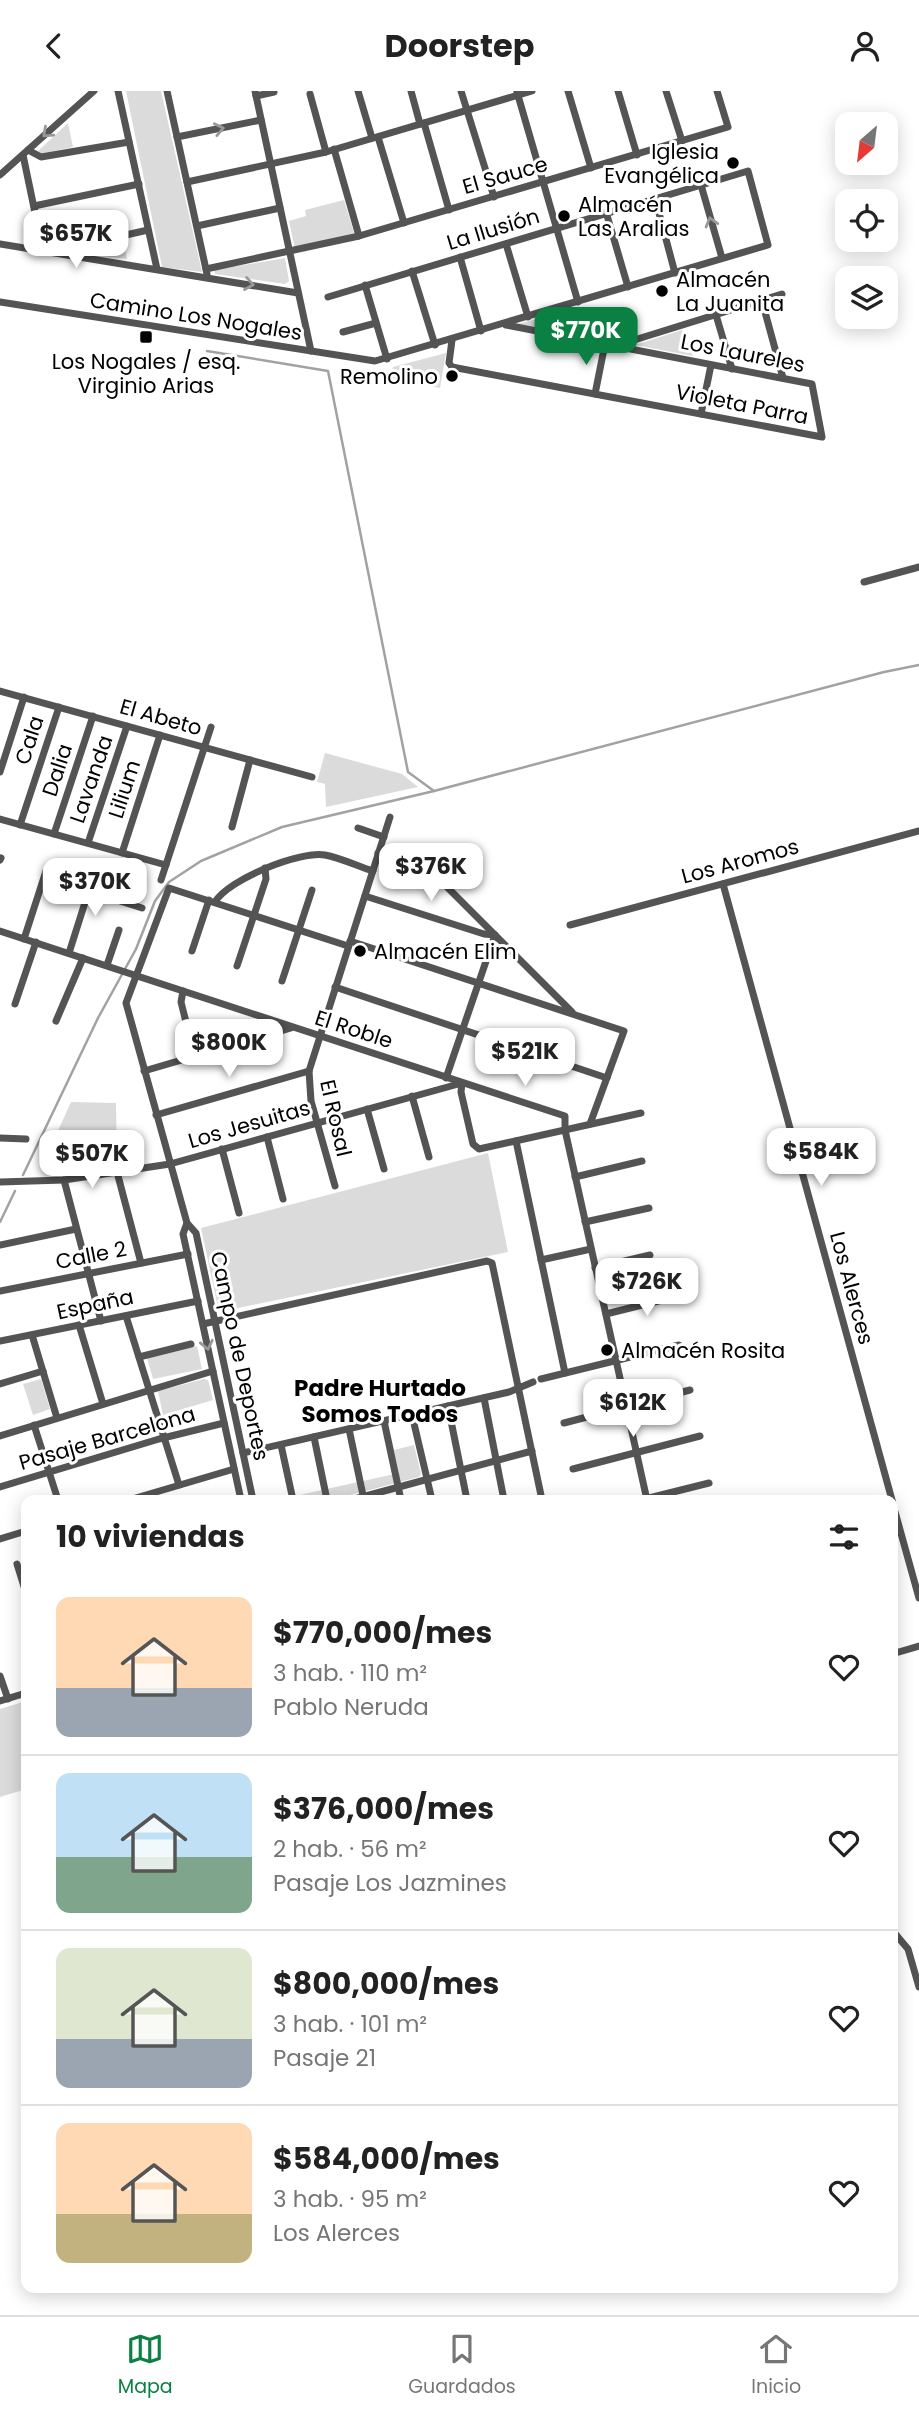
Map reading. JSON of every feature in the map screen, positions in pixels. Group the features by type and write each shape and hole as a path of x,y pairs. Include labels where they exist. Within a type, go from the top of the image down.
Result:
{"street":[{"path":"0,175 94,91"},
{"path":"118,91 157,269"},
{"path":"359,91 404,223"},
{"path":"411,91 449,210"},
{"path":"461,91 494,197"},
{"path":"187,182 330,151 517,93 532,91"},
{"path":"568,91 592,168"},
{"path":"618,91 636,155"},
{"path":"666,91 682,141"},
{"name":"El Sauce","path":"207,274 359,236 728,127 717,91"},
{"path":"169,92 207,274"},
{"path":"274,92 255,93 311,351"},
{"path":"517,93 578,302"},
{"path":"310,94 359,236"},
{"path":"177,137 261,120"},
{"path":"25,153 41,157 129,142"},
{"path":"25,153 34,206 47,251"},
{"name":"La Ilusión","path":"328,297 748,171 768,244"},
{"path":"34,206 139,184"},
{"path":"701,185 722,258"},
{"path":"655,198 675,273"},
{"path":"197,226 280,208"},
{"path":"606,212 628,287"},
{"path":"47,251 148,230"},
{"path":"0,244 157,269 207,274 298,293"},
{"path":"506,244 528,317"},
{"name":"Camino Los Nogales","path":"0,302 367,361 387,359 435,345 768,244"},
{"path":"460,257 481,331"},
{"path":"412,271 435,345"},
{"path":"365,285 387,359"},
{"path":"615,346 782,294"},
{"path":"761,301 783,378"},
{"path":"716,315 732,369"},
{"path":"343,332 376,323"},
{"name":"Los Laureles","path":"502,325 812,384 822,437"},
{"name":"Violeta Parra","path":"452,339 450,365 822,437"},
{"path":"596,394 605,344"},
{"path":"701,414 710,365"},
{"path":"864,582 919,567"},
{"name":"El Abeto","path":"0,691 312,777"},
{"path":"0,772 24,697"},
{"name":"Cala","path":"20,825 59,707"},
{"name":"Dalia","path":"54,834 93,716"},
{"name":"Lavanda","path":"88,843 127,726"},
{"path":"161,880 211,727"},
{"name":"Lilium","path":"122,853 160,735"},
{"path":"232,827 250,760"},
{"name":"El Rosal","path":"335,1186 309,1093 309,1071 390,817"},
{"path":"0,819 166,865"},
{"path":"358,828 384,837"},
{"name":"Los Aromos","path":"570,925 919,831"},
{"path":"379,853 430,871 575,1016"},
{"path":"192,951 212,901 224,891 265,868 323,855 373,871"},
{"path":"237,966 266,877 265,868"},
{"path":"24,939 46,871"},
{"path":"69,953 94,874"},
{"name":"Los Alerces","path":"723,884 891,1495"},
{"name":"Campo de Deportes","path":"212,901 169,888 132,974 126,1003 187,1223 195,1233 252,1495"},
{"path":"282,981 312,890"},
{"path":"89,891 142,908"},
{"path":"365,896 484,934 495,935"},
{"path":"212,901 624,1031 590,1124"},
{"path":"107,965 119,930"},
{"name":"El Roble","path":"0,931 565,1116 565,1130"},
{"path":"446,1078 495,935"},
{"path":"15,1004 36,942"},
{"path":"56,1021 83,958"},
{"path":"335,987 607,1078"},
{"path":"183,991 181,1002 187,1026"},
{"path":"144,1071 292,1027"},
{"path":"156,1115 309,1071"},
{"path":"462,1083 461,1093 473,1144 479,1149 641,1113"},
{"name":"Los Jesuitas","path":"0,1182 64,1180 170,1164 462,1083"},
{"path":"412,1096 429,1157"},
{"path":"367,1109 384,1169"},
{"path":"565,1130 645,1495"},
{"path":"267,1137 284,1199"},
{"path":"0,1138 26,1139"},
{"path":"516,1142 565,1373"},
{"path":"222,1149 239,1213"},
{"path":"575,1177 642,1161"},
{"path":"117,1172 141,1263"},
{"path":"64,1180 101,1321"},
{"path":"585,1222 649,1207"},
{"name":"Campo de Deportes","path":"187,1223 183,1234 240,1495"},
{"path":"0,1245 76,1229"},
{"path":"541,1260 591,1249"},
{"name":"Calle 2","path":"0,1291 188,1254"},
{"path":"595,1268 650,1255"},
{"path":"203,1324 487,1261 492,1263 541,1495"},
{"path":"606,1314 666,1299"},
{"name":"España","path":"0,1341 198,1301"},
{"path":"126,1315 178,1485"},
{"path":"79,1325 103,1404"},
{"path":"32,1335 58,1418"},
{"path":"139,1357 191,1344"},
{"path":"243,1453 484,1398 565,1373 679,1345"},
{"path":"0,1384 43,1371"},
{"path":"0,1436 213,1371"},
{"path":"564,1423 690,1390"},
{"path":"484,1398 503,1495"},
{"path":"448,1406 466,1495"},
{"path":"412,1415 431,1495"},
{"path":"384,1421 400,1495"},
{"name":"Pasaje Barcelona","path":"0,1487 224,1423"},
{"path":"34,1425 56,1495"},
{"path":"349,1429 363,1495"},
{"path":"573,1469 700,1436"},
{"path":"314,1437 326,1495"},
{"path":"282,1445 292,1495"},
{"path":"373,1495 532,1451"},
{"path":"145,1495 234,1469"},
{"path":"662,1495 709,1483"},
{"name":"Los Alerces","path":"898,1522 919,1598"},
{"path":"0,1539 21,1533"},
{"path":"17,1564 21,1577"},
{"path":"898,1652 919,1646"},
{"path":"0,1676 4,1700 21,1695"},
{"path":"898,1937 908,1949 919,1987"}],"shaded area":[{"path":"126,91 161,91 202,272 162,267"},
{"path":"68,123 73,147 39,154 38,151"},
{"path":"344,200 354,233 295,249 289,221 306,216 305,210"},
{"path":"123,239 127,259 103,256 94,251 81,254 84,246"},
{"path":"285,258 289,281 285,284 215,274 214,270"},
{"path":"567,311 573,331 517,324"},
{"path":"682,330 693,356 635,345"},
{"path":"446,353 440,388 390,378 393,367"},
{"path":"325,753 402,774 418,787 326,807 325,784 317,782"},
{"path":"71,1102 116,1103 117,1166 53,1176 47,1173 44,1162"},
{"path":"488,1153 508,1252 219,1312 201,1228"},
{"path":"197,1346 202,1369 153,1379 147,1358"},
{"path":"41,1379 50,1409 33,1415 23,1384"},
{"path":"208,1380 213,1400 163,1415 158,1391"},
{"path":"414,1445 421,1474 419,1477 350,1495 300,1495 399,1473 394,1450"},
{"path":"21,1703 21,1791 0,1797 0,1709"}],"waterway":[{"path":"207,351 328,371 408,772 434,791"},
{"path":"23,1175 98,1018 136,949 155,901 169,882 201,861 282,827 434,791 919,665"},
{"path":"0,1222 15,1191"}],"place":[{"name":"Iglesia Evangélica","path":"733,163"},
{"name":"Almacén Las Aralias","path":"564,216"},
{"name":"Almacén La Juanita","path":"662,291"},
{"name":"Los Nogales / esq. Virginio Arias","path":"146,337"},
{"name":"Remolino","path":"452,376"},
{"name":"Almacén Elim","path":"360,951"},
{"name":"Almacén Rosita","path":"607,1350"}],"district":[{"name":"Padre Hurtado Somos Todos","path":"380,1401"}]}
